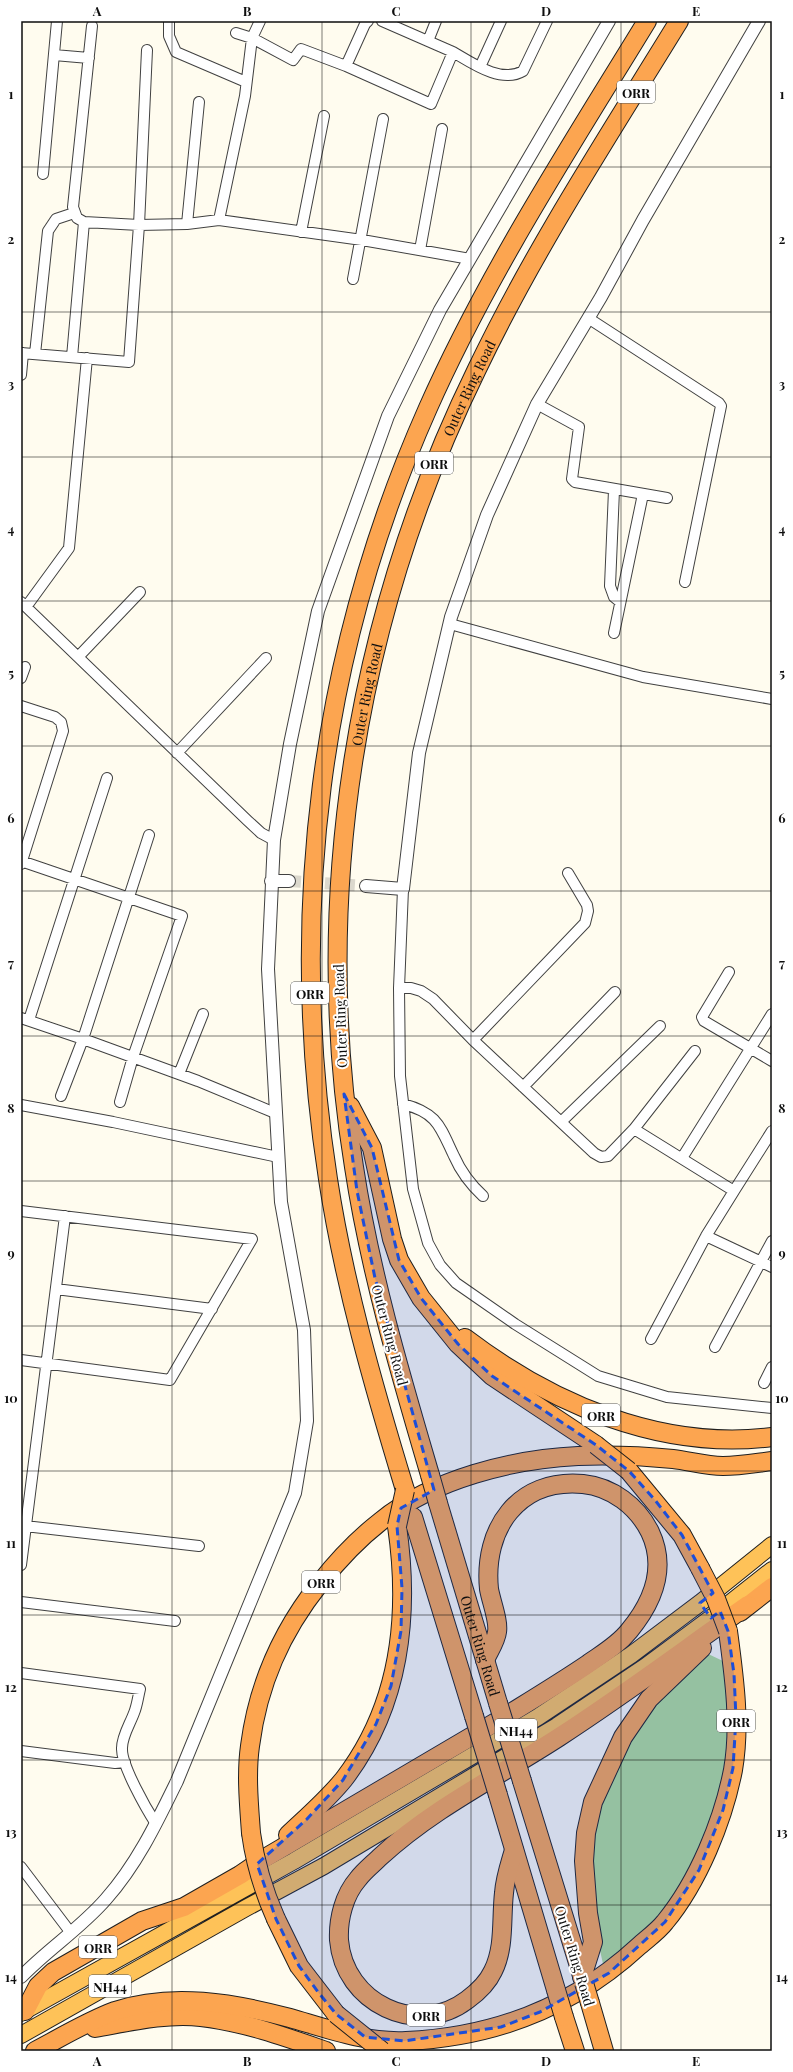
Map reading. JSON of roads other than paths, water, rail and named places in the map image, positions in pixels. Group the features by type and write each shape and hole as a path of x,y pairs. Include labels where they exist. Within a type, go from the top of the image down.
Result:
{"highway":[{"name":"Outer Ring Road","path":"575,2051 405,1490 349,1284 328,1181 317,1096 310,999 310,924 314,849 324,762 342,665 370,561 392,496 429,407 469,324 505,256 647,21"},
{"name":"Outer Ring Road","path":"604,2051 438,1503 396,1358 375,1278 356,1184 344,1094 339,1025 338,924 342,851 351,766 357,732 378,634 396,569 433,466 476,369 529,270 679,21"},
{"path":"344,1094 372,1148 392,1239 399,1260 421,1298 436,1315 450,1335 474,1352"},
{"name":"ORR","path":"474,1352 540,1387 598,1414 624,1422 673,1434 716,1439 772,1436"},
{"name":"ORR","path":"35,2051 115,2012 157,2002 215,2002 250,2008 346,2035 404,2041 462,2035 501,2027 540,2012 572,1996 609,1973 665,1922 699,1870 723,1810 733,1768 736,1718 734,1674 728,1631 716,1599 682,1535 628,1471 596,1444 492,1376 474,1352"},
{"name":"ORR","path":"382,2051 336,2014 299,1966 267,1898 254,1852 251,1833 248,1788 250,1746 260,1696 278,1645 299,1609 342,1556 382,1520 414,1500 457,1480 492,1469 524,1462 578,1456 675,1459 723,1466 772,1461"},
{"name":"ORR","path":"266,1858 548,1691 613,1647 627,1634 650,1601 656,1581 658,1564 655,1544 646,1526 635,1510 617,1495 596,1486 573,1483 548,1487 532,1494 513,1507 501,1521 493,1540 488,1564 489,1590 498,1631 485,1660"},
{"name":"ORR","path":"23,2012 38,1986 53,1972 142,1921 190,1911 241,1882 317,1809 343,1780 367,1742 385,1703 396,1667 401,1630 402,1581 397,1526 405,1490"},
{"name":"NH44","path":"241,1882 294,1861 538,1717 631,1655 700,1603 772,1545"},
{"name":"NH44","path":"21,2035 246,1908 324,1866 557,1726 645,1667 772,1570"},
{"name":"ORR","path":"514,1850 504,1892 500,1949 494,1971 482,1989 455,2009 429,2016 397,2012 383,2008 364,1993 351,1978 340,1951 339,1929 344,1902 358,1879 392,1846 434,1814 560,1736 772,1587"},
{"path":"700,1603 711,1618"},
{"name":"ORR","path":"582,1977 593,1942 588,1913 584,1861 586,1833 593,1802 608,1766 623,1737 649,1699 748,1605"},
{"name":"ORR","path":"70,2033 135,2021 171,2017 200,2017 286,2037 326,2051"}],"street":[{"path":"44,174 56,21"},
{"path":"169,21 169,36 176,52 246,82"},
{"path":"219,220 246,82 252,38 260,21"},
{"path":"382,21 454,52 480,67 505,76 518,74 523,71 547,21"},
{"path":"428,41 436,21"},
{"path":"480,67 501,21"},
{"path":"21,1977 71,1933 106,1899 133,1864 156,1824 177,1781 295,1493 307,1421 304,1330 281,1202 268,969 274,840 290,744 318,611 388,416 440,310 609,21"},
{"path":"759,21 643,220 588,318 536,404 487,515 450,624 419,753 403,890 399,988 400,1076 413,1189 428,1243 440,1265 456,1283 515,1324 598,1376 667,1397 772,1408"},
{"path":"346,66 364,22"},
{"path":"92,26 73,207 77,218 84,222 139,225 187,224 219,220 362,240 470,259"},
{"path":"236,33 252,38 293,60 301,48 346,66 431,104 454,52"},
{"path":"21,375 22,353 129,362 139,225 147,50"},
{"path":"54,55 89,58"},
{"path":"187,224 199,102"},
{"path":"301,232 324,116"},
{"path":"353,279 362,240 383,119"},
{"path":"420,250 442,129"},
{"path":"35,354 48,231 56,220 74,213"},
{"path":"72,357 84,222"},
{"path":"588,318 719,403 721,406 684,582"},
{"path":"87,358 69,548 24,605 248,821 261,833 274,840"},
{"path":"536,404 579,427 572,479 575,482 667,498"},
{"path":"614,490 610,586 614,597 620,602"},
{"path":"614,633 643,494"},
{"path":"78,657 140,592"},
{"path":"450,624 643,677 772,699"},
{"path":"177,753 266,658"},
{"path":"21,678 25,667"},
{"path":"21,706 55,717 61,722 63,731 21,862 180,914 182,918 132,1057 120,1102"},
{"path":"107,778 76,879 25,1019 179,1074 275,1113"},
{"path":"61,1096 83,1040 149,835"},
{"path":"473,1040 585,923 588,911 587,905 568,873"},
{"path":"271,881 289,881"},
{"path":"366,886 403,890"},
{"path":"729,972 703,1013 702,1017 704,1021 772,1061"},
{"path":"399,988 411,988 422,991 432,999 473,1040 594,1153 602,1157 608,1156 634,1129 695,1051"},
{"path":"523,1087 615,992"},
{"path":"179,1074 204,1014"},
{"path":"682,1158 772,1014"},
{"path":"561,1122 660,1026"},
{"path":"21,1104 278,1157"},
{"path":"403,1104 419,1108 434,1119 445,1134 465,1177 483,1196"},
{"path":"634,1129 734,1191"},
{"path":"651,1339 706,1236 772,1130"},
{"path":"21,1211 252,1239 170,1380 21,1360"},
{"path":"21,1565 65,1216"},
{"path":"706,1236 772,1267"},
{"path":"715,1347 772,1241"},
{"path":"56,1289 212,1309"},
{"path":"764,1383 772,1367"},
{"path":"25,1526 199,1546"},
{"path":"21,1602 175,1621"},
{"path":"21,1673 140,1689 135,1711 125,1733 122,1748 125,1762 146,1809 156,1824"},
{"path":"21,1751 115,1763 125,1762"},
{"path":"21,1867 71,1933"}],"tunnel":[{"path":"289,881 366,886"}]}
